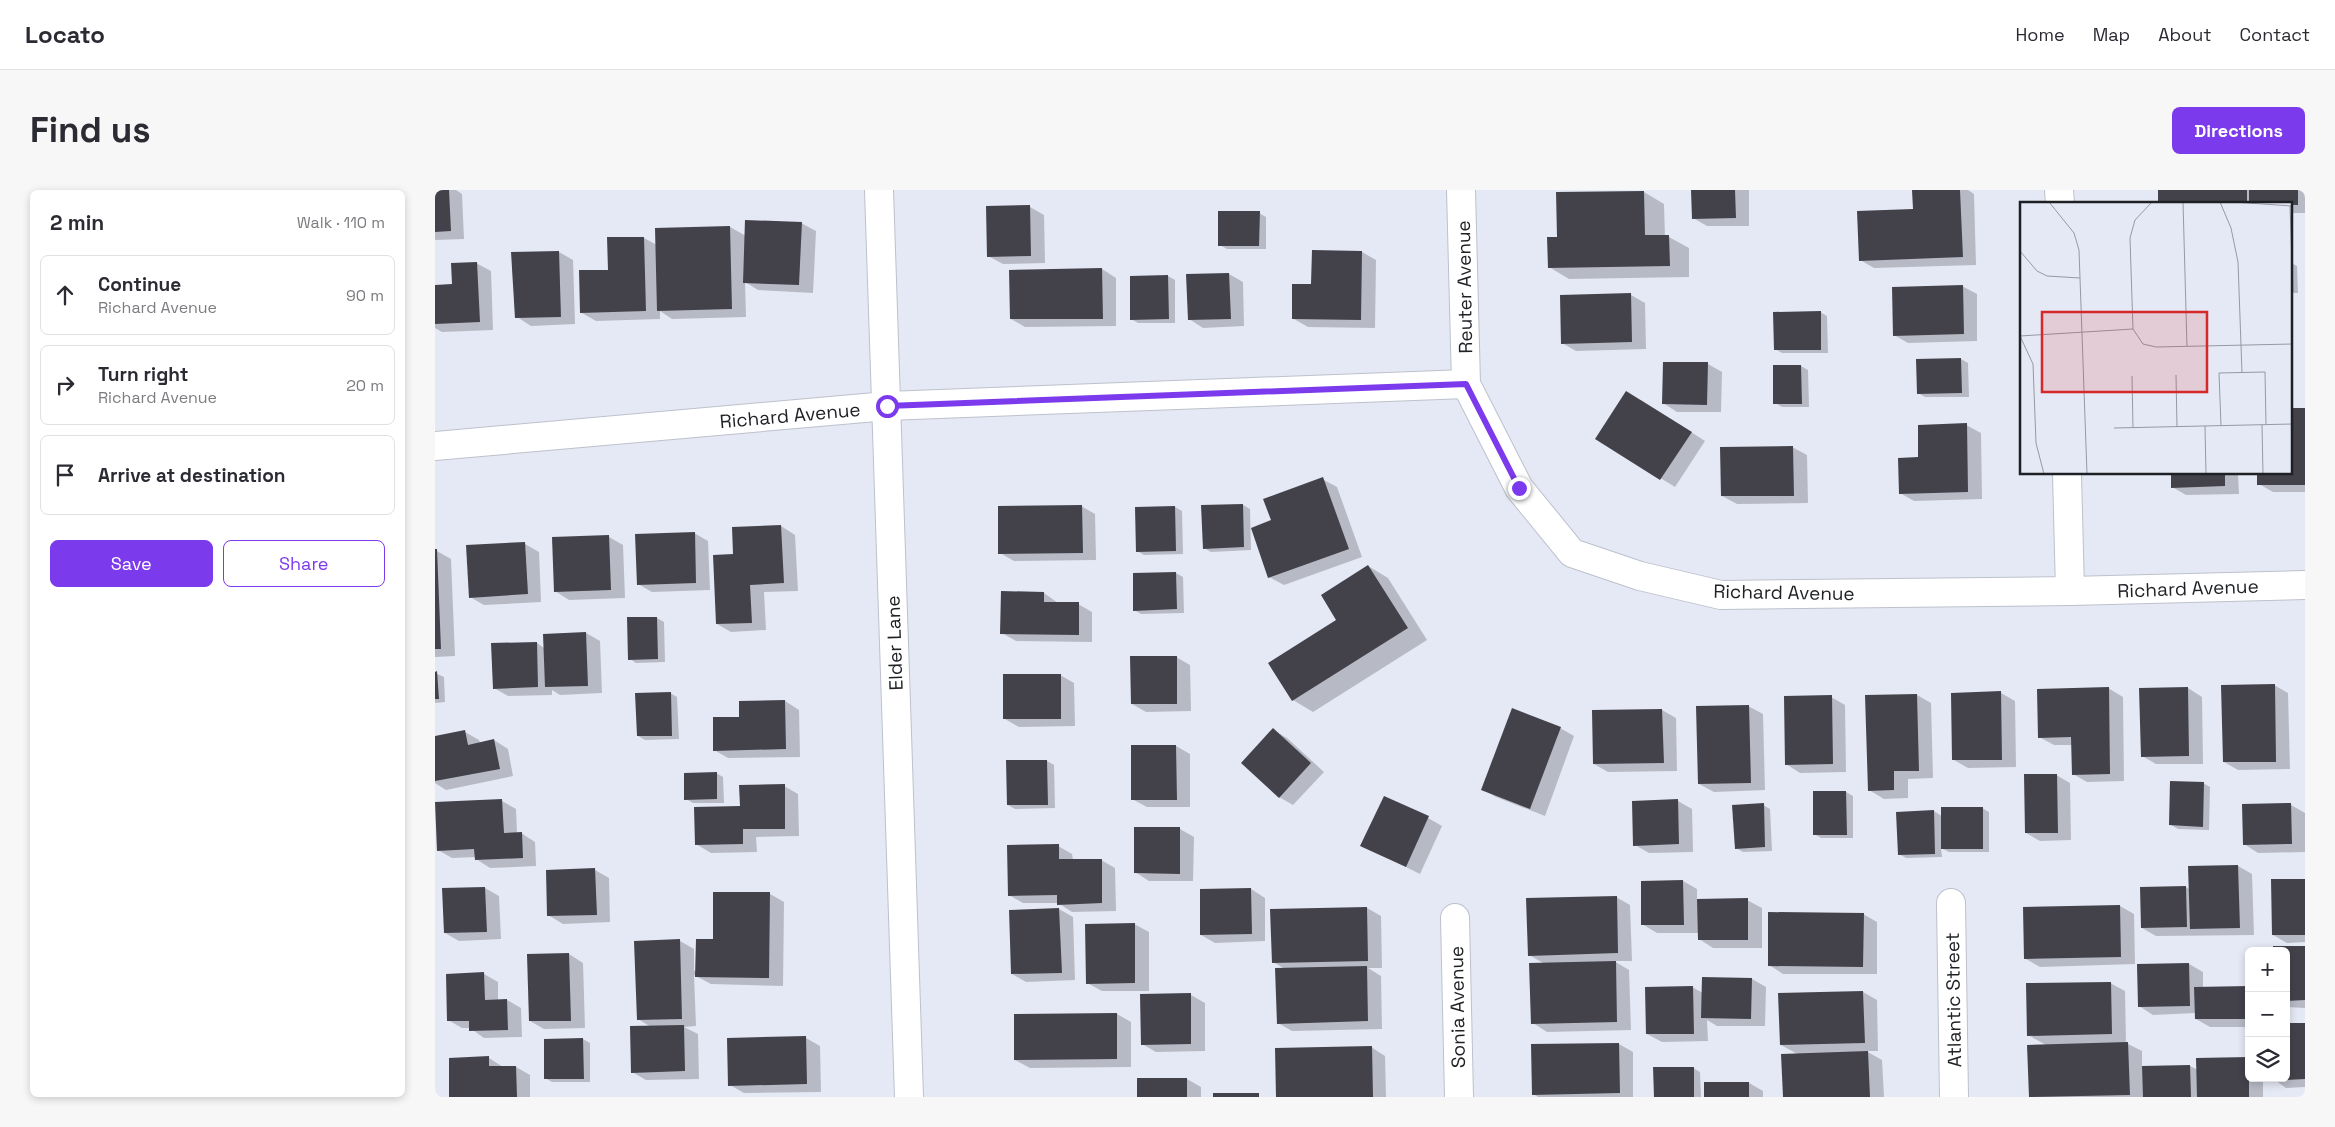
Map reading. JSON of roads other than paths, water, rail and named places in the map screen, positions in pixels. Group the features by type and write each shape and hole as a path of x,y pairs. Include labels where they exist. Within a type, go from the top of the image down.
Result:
{"street":[{"name":"Elder Lane","path":"879,190 909,1097"},
{"name":"Reuter Avenue","path":"1461,190 1466,384"},
{"name":"Richard Avenue","path":"435,446 887,406 1466,384 1519,488 1572,553 1640,576 1721,595 2070,592 2305,585"},
{"path":"2067,475 2070,592"},
{"name":"Atlantic Street","path":"1951,902 1955,1097"},
{"name":"Sonia Avenue","path":"1455,918 1459,1097"}]}
